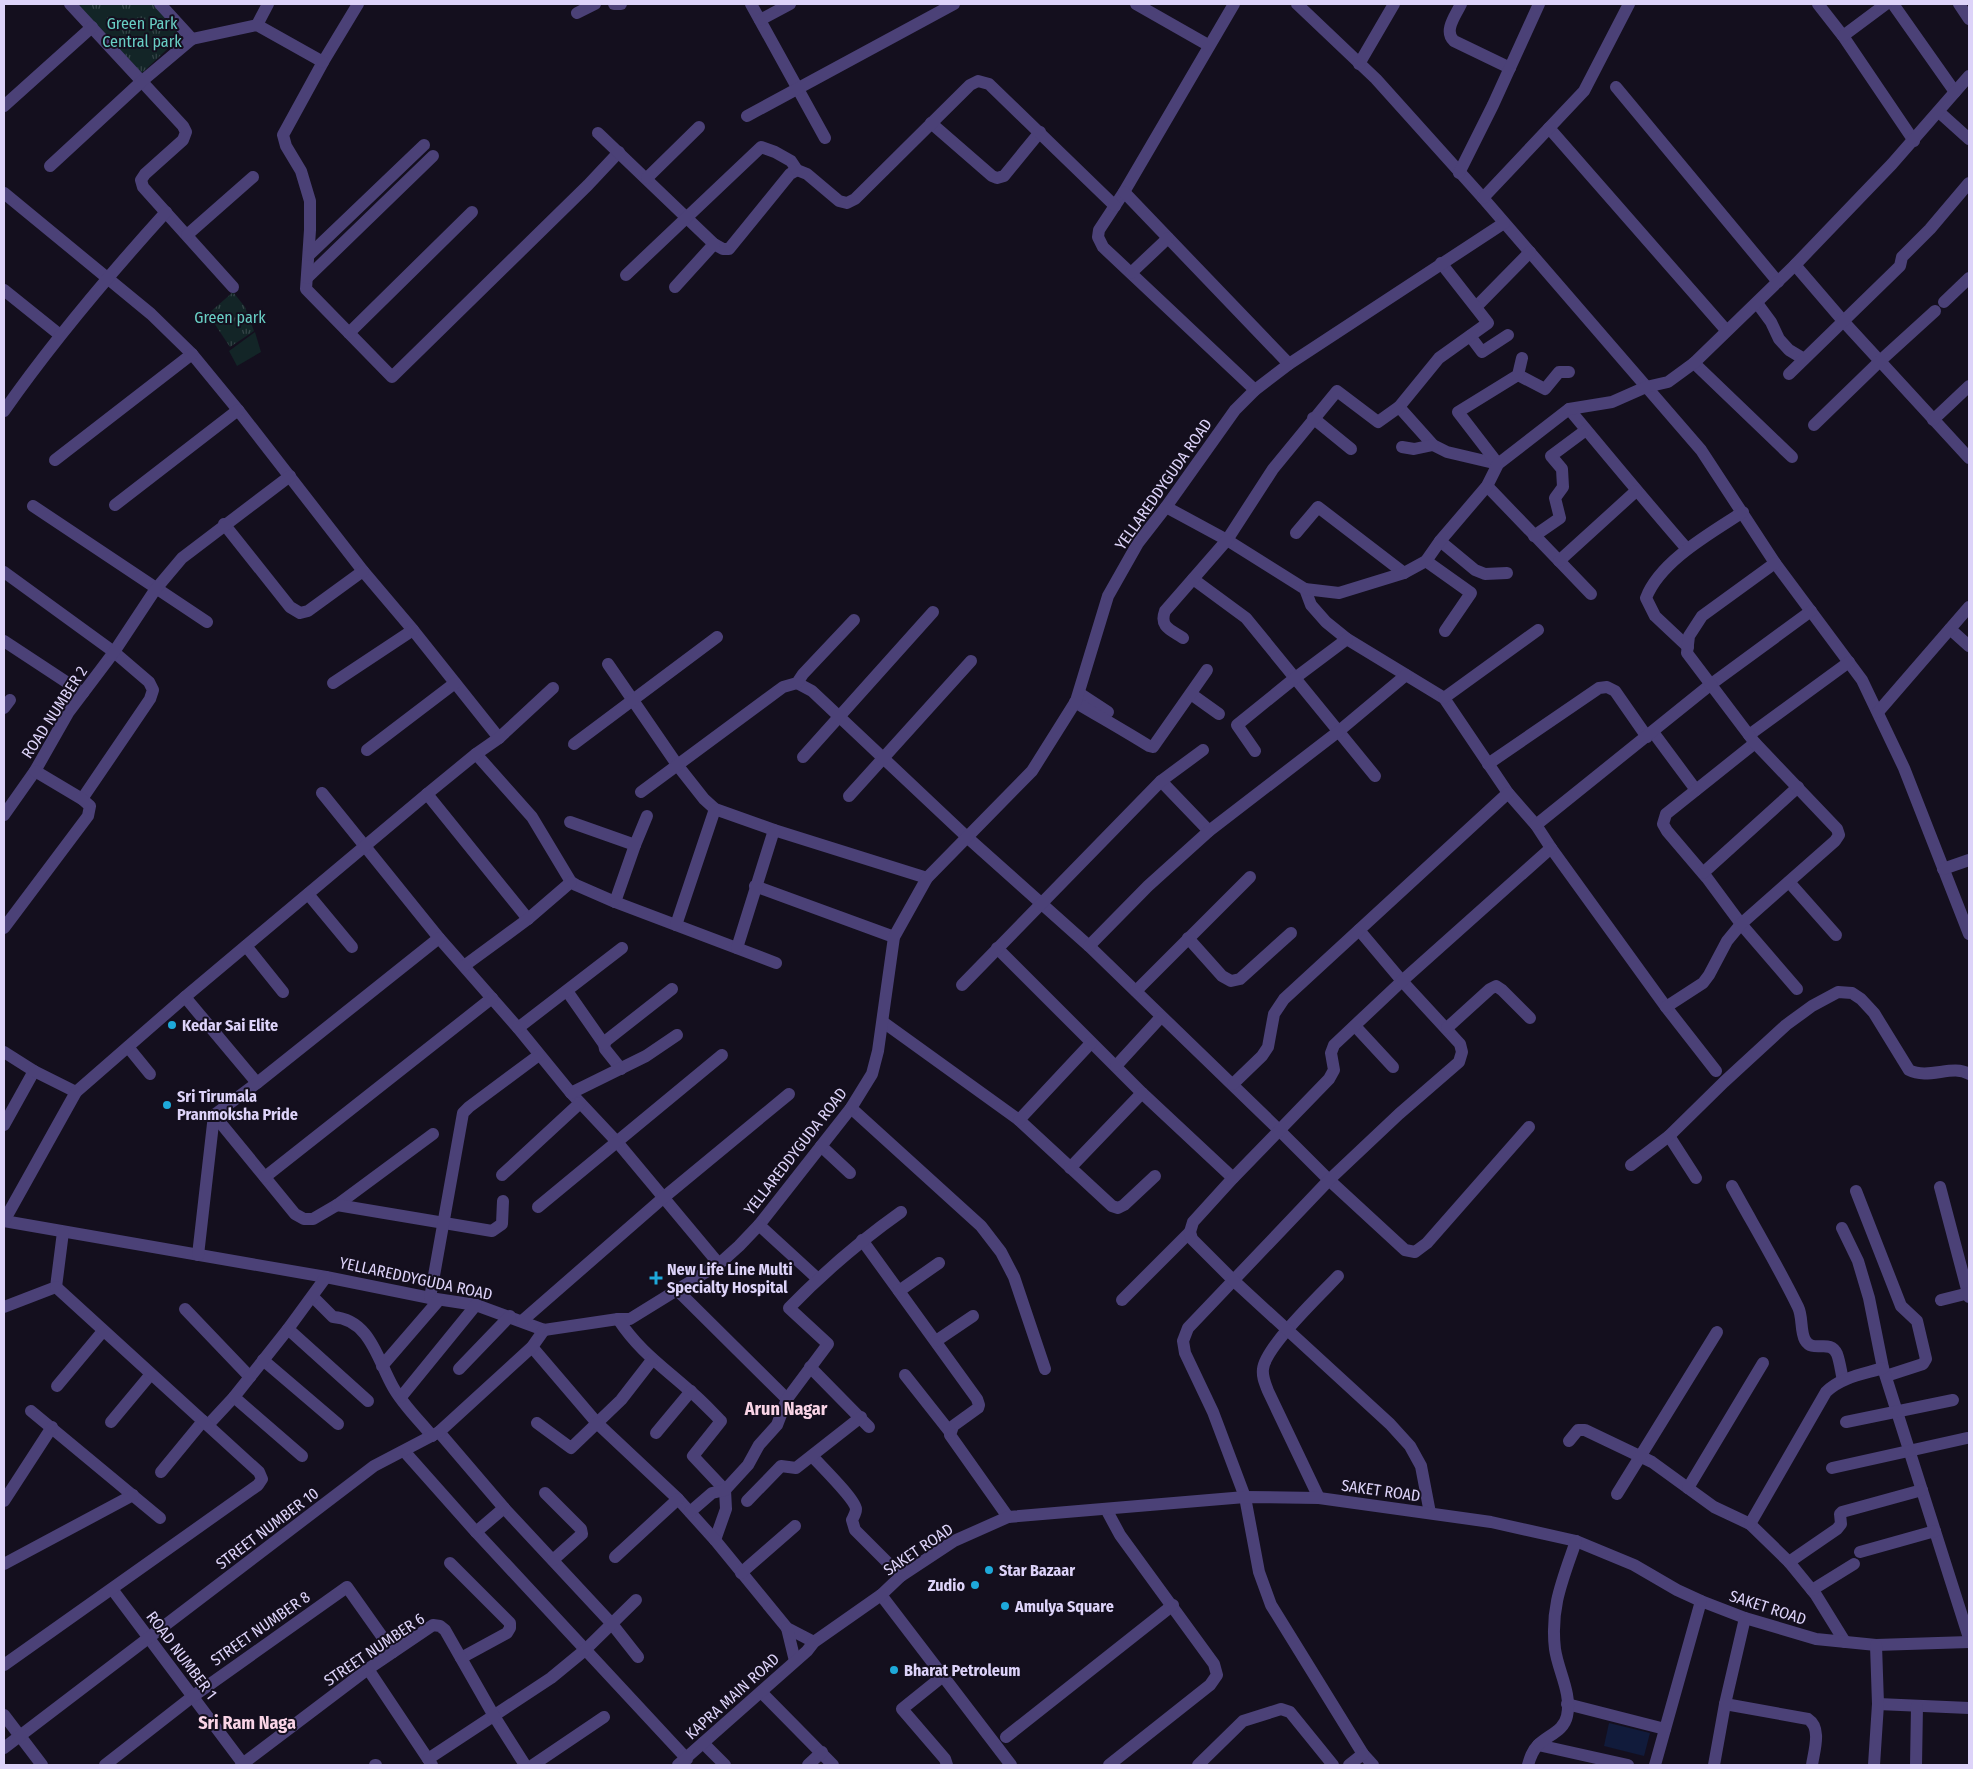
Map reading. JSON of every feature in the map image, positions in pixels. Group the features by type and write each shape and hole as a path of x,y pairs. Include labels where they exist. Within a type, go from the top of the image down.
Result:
{"street":[{"path":"70,4 183,126 186,132 183,140 145,174 141,180 143,187 232,287"},
{"path":"160,4 197,38"},
{"path":"257,25 268,4"},
{"path":"358,4 323,62 283,135 286,146 301,171 310,201 306,289 392,377 588,185 619,152"},
{"path":"577,13 595,4"},
{"path":"614,4 621,4"},
{"path":"751,4 826,138"},
{"path":"760,20 790,4"},
{"path":"747,116 954,4"},
{"path":"1136,4 1208,45"},
{"path":"1234,4 1208,45 1124,192 1099,230 1098,237 1103,247 1255,390"},
{"path":"1297,4 1310,8 1483,198 1701,450 1775,563 1862,680 1904,768 1969,934"},
{"path":"1359,64 1394,4"},
{"path":"1461,4 1449,31 1450,37 1454,41 1510,68"},
{"path":"1459,173 1539,4"},
{"path":"1483,198 1584,92 1629,4"},
{"path":"1818,4 1843,36 1914,141"},
{"path":"1843,36 1886,4"},
{"path":"1893,4 1955,92"},
{"path":"1959,4 1969,19"},
{"path":"50,166 141,82 197,38 257,25 323,62"},
{"path":"4,106 92,27"},
{"path":"1166,507 1227,540 1305,589 1339,593 1404,573 1426,562 1440,541 1486,486 1498,464 1569,409 1612,402 1646,387 1668,382 1694,363 1796,264 1914,141 1969,76"},
{"path":"626,275 762,147 791,161 797,170 807,174 839,201 847,203 855,199 970,84 978,81 989,84 1115,206"},
{"path":"1616,87 1778,282"},
{"path":"1939,112 1969,139"},
{"path":"931,123 992,176 997,178 1004,176 1040,132"},
{"path":"647,178 699,127"},
{"path":"1550,128 1726,330"},
{"path":"598,132 714,244 723,249 729,249 790,174 797,170"},
{"path":"309,255 424,145"},
{"path":"307,278 434,156"},
{"path":"396,172 406,182"},
{"path":"187,236 253,177"},
{"path":"1789,374 1900,266 1902,257 1930,229 1969,183"},
{"path":"1124,192 1289,364"},
{"path":"4,193 151,314 192,354 363,571 413,630 499,738"},
{"path":"4,411 106,277 166,212"},
{"path":"349,333 472,212"},
{"name":"YELLAREDDYGUDA ROAD","path":"4,1222 326,1277 434,1299 476,1305 544,1330 618,1319 630,1319 719,1264 759,1225 851,1108 872,1074 878,1051 894,937 927,878 1032,771 1077,698 1108,596 1138,543 1235,410 1255,390 1289,364 1504,223"},
{"path":"1131,273 1168,238"},
{"path":"675,287 714,244"},
{"path":"1476,307 1530,252"},
{"path":"1183,638 1165,626 1162,619 1165,611 1227,540 1273,469 1337,391 1378,422 1399,408 1439,358 1488,323 1441,263"},
{"path":"1796,264 1844,322 1969,458"},
{"path":"1944,302 1969,278"},
{"path":"4,290 60,335"},
{"path":"1756,303 1771,322 1779,339 1789,350 1804,359"},
{"path":"1814,425 1935,311"},
{"path":"1470,336 1482,352 1508,335"},
{"path":"54,460 192,354"},
{"path":"1498,464 1458,412 1518,375 1522,358"},
{"path":"1694,363 1792,457"},
{"path":"1518,375 1545,389 1559,372 1569,372"},
{"path":"1933,420 1969,386"},
{"path":"1399,408 1433,445 1447,452 1498,464"},
{"path":"1569,409 1636,491 1687,549"},
{"path":"115,505 238,410"},
{"path":"1313,418 1351,449"},
{"path":"1534,536 1560,518 1555,498 1563,487 1562,469 1551,456 1586,430"},
{"path":"1402,447 1414,449 1433,445"},
{"name":"ROAD NUMBER 2","path":"4,815 35,771 68,713 114,652 156,590 182,558 224,524 290,476"},
{"path":"1486,486 1591,594"},
{"path":"1559,561 1636,491"},
{"path":"33,506 206,622"},
{"path":"1296,533 1318,508 1404,573"},
{"path":"1688,647 1655,616 1646,598 1651,585 1687,549 1742,512"},
{"path":"224,524 290,607 300,613 308,611 363,571"},
{"path":"1440,541 1475,570 1485,574 1507,573"},
{"path":"1426,562 1471,593 1445,631"},
{"path":"1666,1007 1703,983 1710,975 1727,941 1741,924 1835,841 1839,835 1837,829 1752,739 1687,653 1689,636 1702,616 1775,563"},
{"path":"4,572 114,652 149,682 153,690 150,699 82,799"},
{"path":"1193,579 1246,618 1375,776"},
{"path":"1305,589 1311,605 1326,622 1347,639 1444,698 1508,793 1536,825 1666,1007 1716,1071"},
{"path":"1878,712 1969,608"},
{"path":"1536,825 1710,685 1811,611"},
{"path":"803,757 934,612"},
{"path":"641,792 783,687 797,683 803,674 854,620"},
{"path":"1950,629 1969,646"},
{"path":"332,683 413,630"},
{"path":"1444,698 1538,630"},
{"path":"574,744 717,638"},
{"path":"1255,751 1237,725 1347,639"},
{"path":"4,641 83,693"},
{"path":"849,796 971,662"},
{"path":"1797,990 1741,924 1663,824 1666,814 1696,790 1752,739 1849,662"},
{"path":"608,664 678,766 704,799 715,809 774,830 927,878"},
{"path":"1077,698 1115,718 1121,728 1153,747 1207,670"},
{"path":"1089,946 1148,886 1209,831 1338,732 1406,675"},
{"path":"367,750 455,683"},
{"path":"797,683 812,691 968,838 1089,946 1233,1084 1328,1180 1406,1250 1415,1252 1427,1243 1529,1127"},
{"path":"1488,764 1598,688 1608,686 1615,691 1696,790"},
{"path":"4,1222 76,1092 185,996 427,794 499,738 553,688"},
{"path":"1190,694 1219,714"},
{"path":"962,984 1161,781 1203,750"},
{"path":"476,754 532,817 576,885 776,964"},
{"path":"4,928 88,816 90,806 82,799 35,771"},
{"path":"1161,781 1209,831"},
{"path":"1703,873 1798,787"},
{"path":"322,793 439,938 518,1028 571,1093 618,1142 719,1264"},
{"path":"1233,1084 1262,1056 1268,1047 1274,1014 1284,1000 1508,793"},
{"path":"427,794 528,919"},
{"path":"676,925 715,809"},
{"path":"615,902 647,816"},
{"path":"570,822 635,845"},
{"path":"736,948 774,830"},
{"path":"1122,1300 1190,1232 1193,1222 1329,1079 1334,1070 1332,1053 1334,1045 1402,981 1551,848"},
{"path":"1944,869 1969,860"},
{"path":"1136,991 1250,877"},
{"path":"1789,882 1836,935"},
{"path":"464,966 576,885"},
{"path":"755,886 894,937"},
{"path":"308,894 352,948"},
{"path":"1349,1765 1369,1762 1271,1605 1259,1572 1245,1497 1213,1412 1185,1353 1183,1341 1188,1328 1328,1180 1399,1114 1459,1062 1462,1052 1460,1044 1402,981 1360,930"},
{"path":"1188,938 1222,976 1231,982 1240,979 1291,933"},
{"path":"198,1255 214,1115 439,938"},
{"path":"246,946 284,992"},
{"path":"518,1028 622,948"},
{"path":"997,948 1142,1093 1233,1178"},
{"path":"1447,1028 1490,989 1496,986 1530,1018"},
{"path":"604,1044 606,1040 672,989"},
{"path":"567,991 604,1044 605,1049 621,1069"},
{"path":"1631,1165 1669,1136 1786,1025 1812,1006 1838,992 1852,993 1861,998 1874,1013 1908,1070 1924,1074 1963,1071 1969,1074"},
{"path":"185,996 257,1083"},
{"path":"265,1177 492,998"},
{"path":"1116,1066 1162,1017"},
{"path":"882,1026 1019,1120 1112,1206 1118,1208 1124,1205 1155,1176"},
{"path":"1355,1026 1393,1067"},
{"path":"571,1093 646,1056 677,1036"},
{"path":"1019,1120 1092,1043"},
{"path":"128,1047 150,1074"},
{"path":"4,1052 34,1071 76,1092"},
{"path":"382,1366 434,1299 444,1224 463,1113 468,1107 538,1054"},
{"path":"538,1207 722,1055"},
{"path":"4,1125 34,1071"},
{"path":"1070,1168 1142,1093"},
{"path":"522,1322 663,1198 789,1094"},
{"path":"502,1175 580,1102"},
{"path":"851,1108 981,1226 1001,1252 1014,1277 1046,1369"},
{"path":"214,1115 295,1214 304,1219 313,1219 337,1205 433,1134"},
{"path":"1669,1136 1696,1178"},
{"path":"821,1146 850,1173"},
{"path":"1732,1186 1799,1309 1805,1340 1808,1344 1815,1347 1826,1345 1832,1347 1837,1353 1843,1380"},
{"path":"1940,1187 1969,1294 1941,1300"},
{"path":"1750,1524 1826,1392 1833,1385 1843,1380 1923,1364 1926,1359 1917,1321 1902,1306 1856,1191"},
{"path":"337,1205 492,1231 502,1224 503,1201"},
{"path":"690,1512 712,1494 725,1490 748,1465 759,1444 777,1425 787,1399 828,1344 789,1308 862,1240 900,1212"},
{"path":"759,1225 818,1279"},
{"path":"1842,1228 1858,1261 1869,1298 1885,1372 1969,1638"},
{"path":"56,1287 63,1232"},
{"path":"1190,1232 1192,1239 1233,1280 1390,1424 1410,1446 1421,1466 1430,1513"},
{"path":"862,1240 979,1402 978,1408 953,1426 950,1432"},
{"path":"899,1291 938,1264"},
{"path":"1318,1498 1263,1377 1263,1366 1269,1353 1288,1330 1338,1276"},
{"path":"161,1472 205,1423 234,1397 313,1297 326,1277"},
{"path":"4,1307 56,1287"},
{"path":"4,1665 258,1485 262,1479 259,1472 56,1287"},
{"path":"678,1291 787,1399"},
{"path":"313,1297 333,1318 342,1318 354,1324 370,1340 393,1388 612,1624 638,1657"},
{"path":"401,1397 476,1305"},
{"path":"185,1309 250,1377"},
{"path":"460,1369 510,1316"},
{"path":"936,1341 973,1316"},
{"path":"618,1319 631,1338 652,1360 691,1391 721,1421 693,1456 725,1490 726,1508 715,1540"},
{"path":"288,1329 368,1401"},
{"name":"STREET NUMBER 10","path":"4,1748 374,1466 435,1434 532,1347 544,1330"},
{"path":"57,1386 103,1331"},
{"path":"1617,1494 1717,1332"},
{"path":"532,1347 597,1423 690,1512 787,1628 811,1646"},
{"path":"263,1360 338,1424"},
{"path":"537,1423 571,1448 621,1400 652,1360"},
{"path":"1688,1488 1763,1364"},
{"path":"810,1367 869,1427"},
{"path":"111,1422 152,1374"},
{"path":"905,1375 950,1432 950,1436 1008,1517"},
{"path":"656,1433 691,1391"},
{"path":"234,1397 302,1456"},
{"path":"1846,1422 1953,1400"},
{"path":"31,1411 160,1518"},
{"path":"747,1501 781,1466 796,1468 861,1417"},
{"path":"4,1501 52,1427"},
{"path":"1569,1441 1578,1430 1585,1430 1652,1462 1714,1507 1750,1524 1789,1562 1812,1590 1845,1642"},
{"path":"1832,1468 1967,1438"},
{"path":"404,1451 585,1650 682,1762"},
{"path":"813,1456 856,1506 856,1513 852,1520 855,1530 902,1576"},
{"path":"1789,1562 1837,1529 1841,1524 1840,1514 1842,1512 1922,1490"},
{"path":"545,1493 581,1529 582,1534 553,1560"},
{"path":"4,1564 133,1495"},
{"name":"SAKET ROAD","path":"811,1646 881,1595 902,1576 954,1541 1008,1517 1245,1497 1318,1498 1491,1522 1576,1541 1634,1565 1677,1590 1701,1601 1746,1618 1816,1639 1876,1644 1969,1642"},
{"path":"614,1557 678,1499"},
{"path":"476,1532 504,1508"},
{"path":"1106,1508 1120,1535 1173,1605 1214,1664 1217,1675 1210,1685 1109,1765"},
{"path":"741,1573 795,1526"},
{"path":"1860,1552 1935,1532"},
{"path":"1528,1765 1532,1753 1538,1745 1564,1724 1567,1714 1562,1675 1555,1651 1553,1622 1559,1589 1576,1541"},
{"path":"450,1563 510,1623 507,1633 461,1658"},
{"path":"1812,1590 1854,1564"},
{"name":"STREET NUMBER 8","path":"105,1765 192,1697 347,1587 392,1652"},
{"name":"ROAD NUMBER 1","path":"112,1589 242,1765"},
{"path":"881,1595 1011,1765"},
{"path":"368,1669 430,1762 551,1678 585,1650 636,1600"},
{"path":"1655,1765 1701,1601"},
{"path":"1006,1737 1173,1605"},
{"path":"1714,1765 1725,1704 1746,1618"},
{"name":"STREET NUMBER 6","path":"242,1765 368,1669 433,1625 440,1626 445,1630 494,1716 525,1765"},
{"path":"787,1628 795,1662"},
{"path":"1874,1765 1878,1704 1876,1644"},
{"name":"KAPRA MAIN ROAD","path":"682,1762 811,1646"},
{"path":"942,1676 902,1710 945,1758 947,1765"},
{"path":"761,1692 833,1765"},
{"path":"1567,1704 1665,1729"},
{"path":"1725,1704 1808,1719 1814,1723 1817,1731 1812,1765"},
{"path":"1878,1704 1969,1708"},
{"path":"1916,1765 1917,1706"},
{"path":"1198,1765 1243,1721 1281,1709 1290,1712 1332,1765"},
{"path":"4,1715 42,1765"},
{"path":"533,1765 604,1717"},
{"path":"703,1743 725,1765"},
{"path":"1538,1745 1628,1765"},
{"path":"808,1765 822,1752"}],"green space":[{"name":"Green Park Central park","path":"77,4 155,4 182,35 142,73"},
{"name":"Green park","path":"233,292 245,307 254,331 230,347 208,314"},
{"path":"255,332 261,352 237,366 229,351"}],"water":[{"path":"1609,1723 1650,1733 1644,1756 1604,1746"}],"place":[{"name":"Kedar Sai Elite","path":"172,1025"},
{"name":"Sri Tirumala Pranmoksha Pride","path":"167,1105"},
{"name":"New Life Line Multi Specialty Hospital","path":"656,1278"},
{"name":"Star Bazaar","path":"989,1570"},
{"name":"Zudio","path":"975,1585"},
{"name":"Amulya Square","path":"1005,1606"},
{"name":"Bharat Petroleum","path":"894,1670"}],"district":[{"name":"Arun Nagar","path":"786,1409"},
{"name":"Sri Ram Naga","path":"247,1723"}]}
